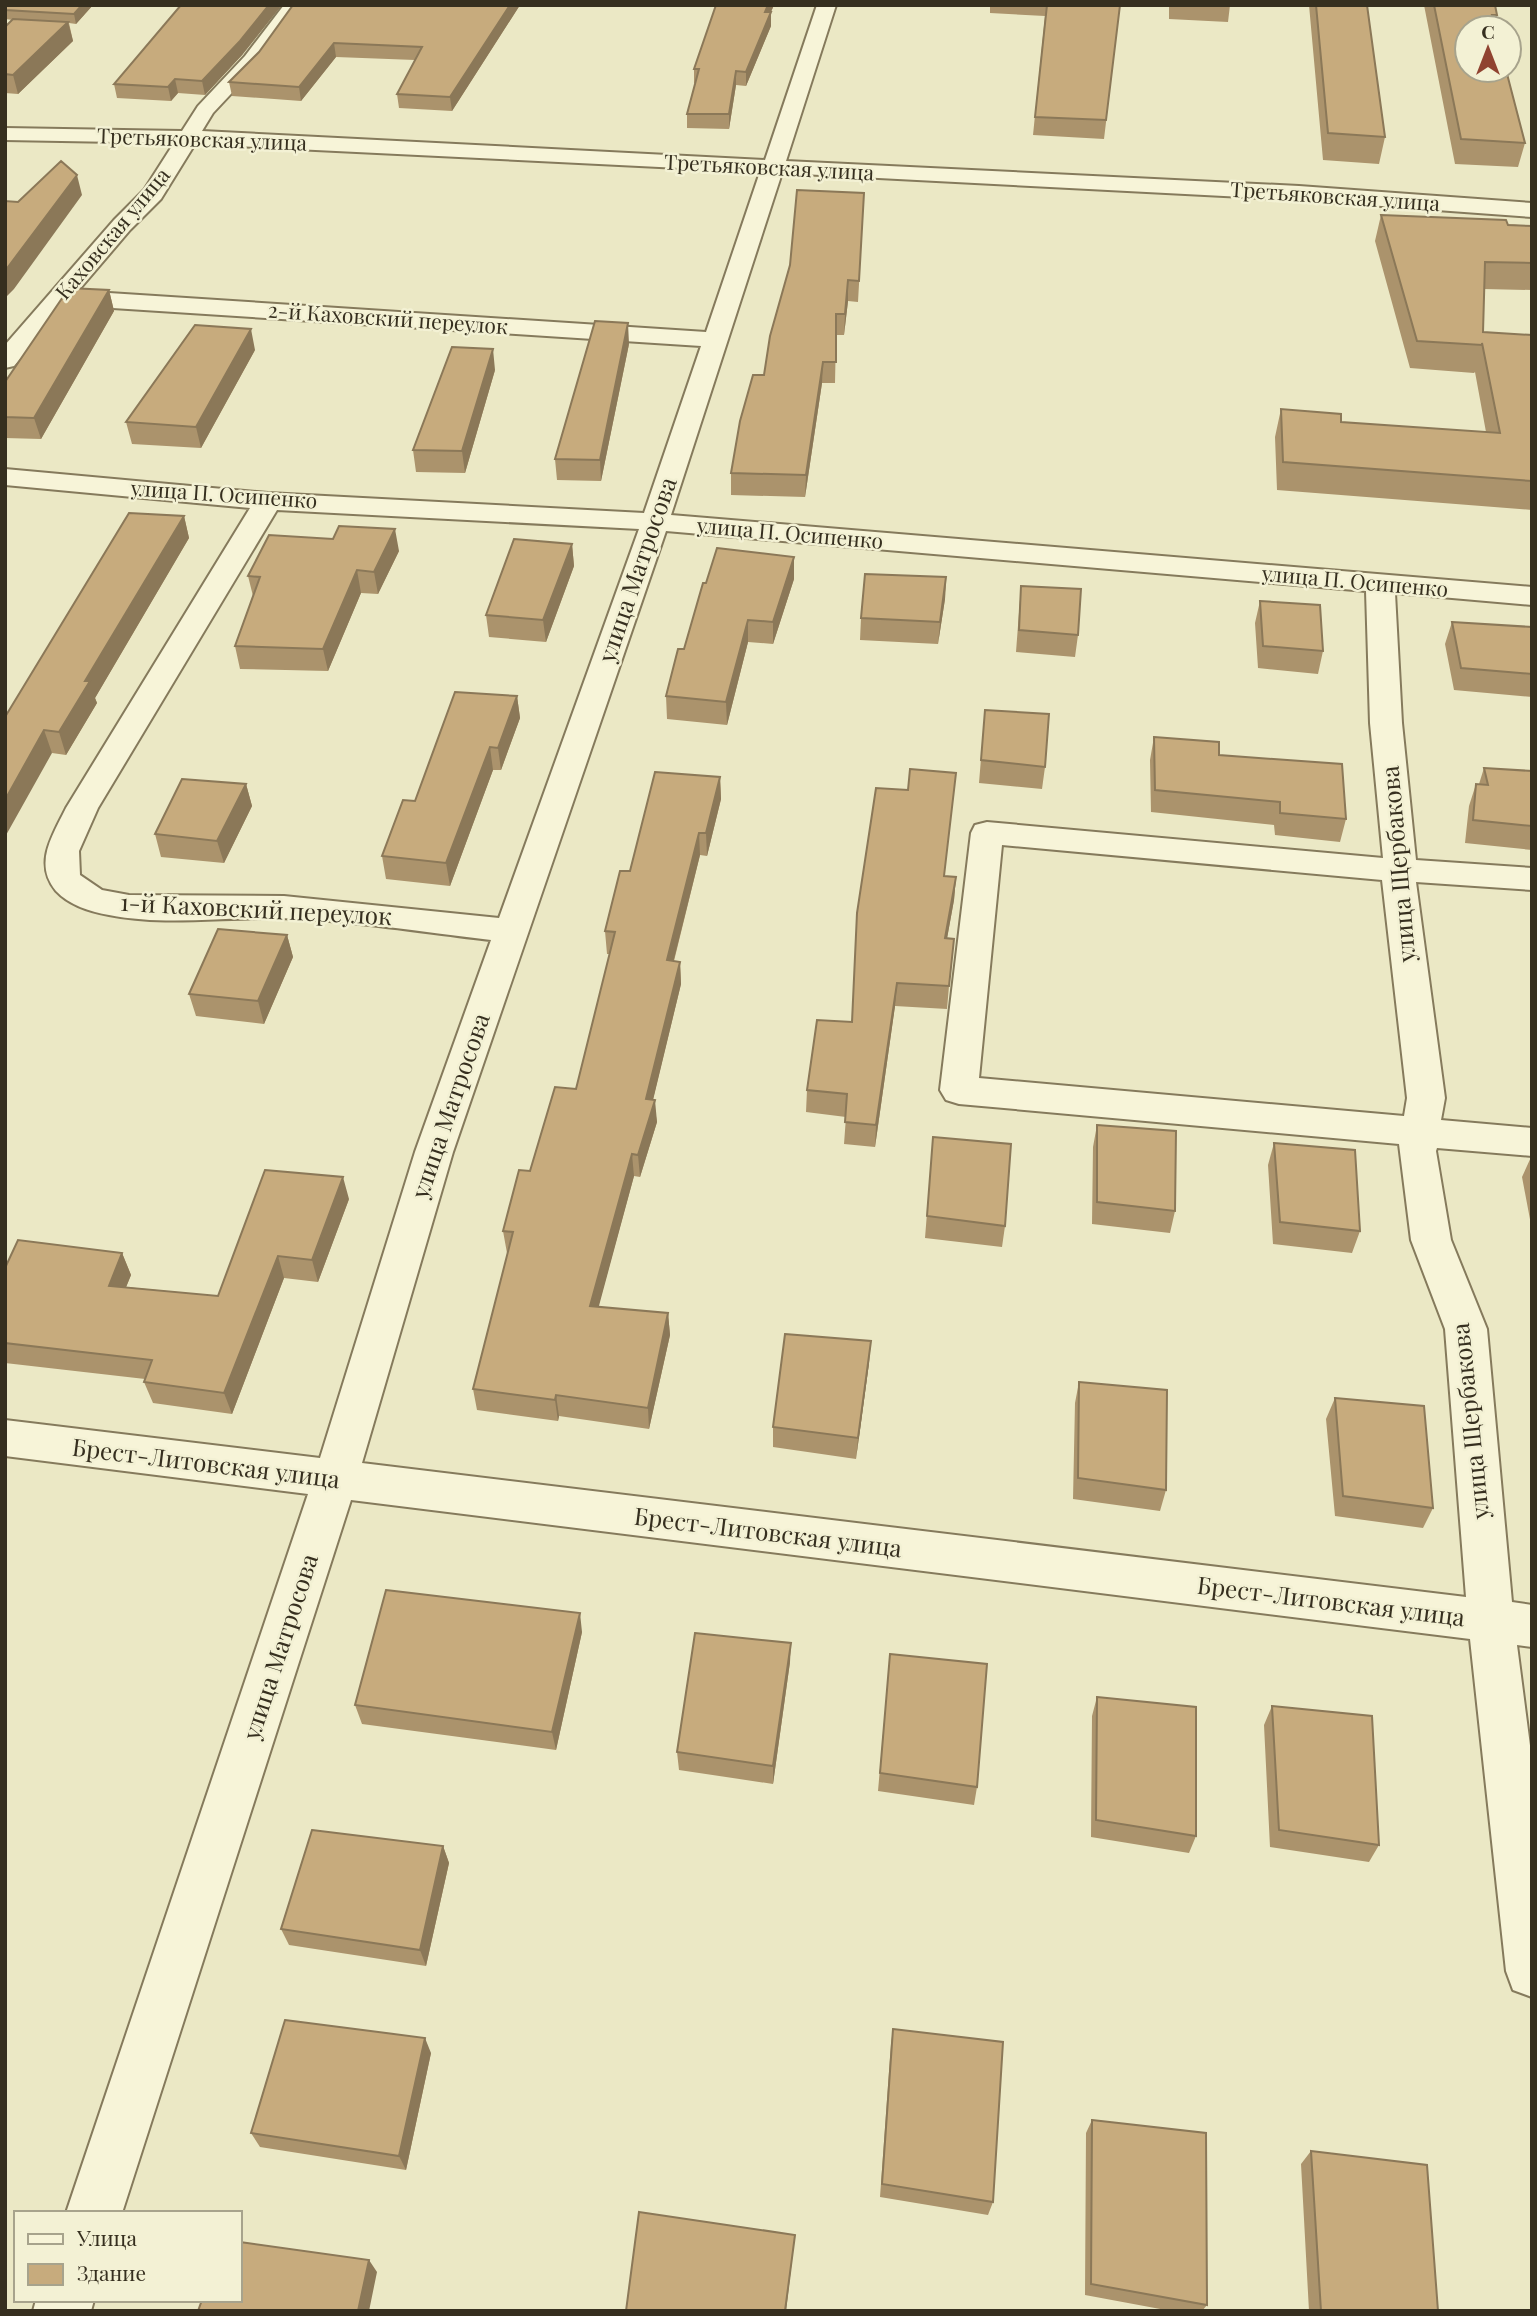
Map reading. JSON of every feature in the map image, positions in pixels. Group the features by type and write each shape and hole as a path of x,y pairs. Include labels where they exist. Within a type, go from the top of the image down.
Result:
{"street":[{"name":"Каховская улица","path":"5,361 153,194 205,110 252,60 293,5"},
{"name":"улица Матросова","path":"95,2211 335,1480 434,1152 655,523 827,5"},
{"name":"Третьяковская улица","path":"5,134 188,137 1299,193 1532,210"},
{"name":"2-й Каховский переулок","path":"60,297 716,340"},
{"name":"улица П. Осипенко","path":"5,477 268,501 394,506 655,523 1532,596"},
{"name":"1-й Каховский переулок","path":"268,501 82,808 60,859 64,877 78,891 107,904 282,906 380,914 511,931"},
{"name":"улица Щербакова","path":"1380,584 1386,723 1400,851 1398,870 1426,1098 1417,1151 1431,1240 1465,1329 1511,1623 1532,1971"},
{"path":"1532,879 987,834 959,1090 1532,1142"},
{"name":"Брест-Литовская улица","path":"5,1438 1511,1623"}],"building":[{"path":"5,5 82,5 74,14 5,10"},
{"path":"181,5 269,5 202,81 175,79 168,87 114,84"},
{"path":"293,5 510,5 450,97 397,94 422,47 334,43 299,87 229,82 259,52"},
{"path":"716,5 768,5 765,12 771,12 746,72 736,71 729,114 687,114 699,69 694,69"},
{"path":"1047,5 1120,5 1106,120 1035,117"},
{"path":"1316,5 1367,5 1385,137 1328,133"},
{"path":"1434,5 1495,5 1497,14 1453,14 1453,84 1510,84 1525,143 1461,139"},
{"path":"13,19 68,22 13,75 5,74 5,27"},
{"path":"61,161 77,175 5,271 5,201 18,202"},
{"path":"797,190 864,193 859,281 848,280 845,314 836,314 836,362 823,362 806,475 731,473 740,421 753,375 764,375 770,336 790,265"},
{"path":"1381,215 1506,220 1508,225 1532,226 1532,263 1485,262 1483,332 1532,335 1532,481 1283,462 1281,409 1341,414 1341,422 1500,433 1482,343 1417,341"},
{"path":"69,288 109,290 34,418 5,417 5,382"},
{"path":"595,321 628,323 600,460 555,459"},
{"path":"195,325 251,329 196,427 126,422"},
{"path":"452,347 493,349 462,451 413,450"},
{"path":"129,513 184,516 85,681 90,681 59,732 44,730 5,800 5,717"},
{"path":"339,526 395,529 374,572 357,570 323,649 235,646 260,577 248,576 269,535 333,539"},
{"path":"514,539 572,544 543,620 486,615"},
{"path":"717,548 794,557 773,622 748,620 726,702 666,696 678,649 684,649 703,583 706,583"},
{"path":"865,574 946,577 940,622 861,618"},
{"path":"1021,586 1081,589 1078,635 1019,630"},
{"path":"1260,601 1320,605 1323,651 1263,646"},
{"path":"1452,622 1532,627 1532,674 1461,668"},
{"path":"455,692 517,696 498,748 490,747 446,863 382,856 403,800 415,801"},
{"path":"985,710 1049,714 1045,767 981,760"},
{"path":"1154,737 1219,742 1219,755 1342,764 1346,819 1280,813 1280,802 1155,790"},
{"path":"1484,768 1532,771 1532,826 1473,820 1476,784 1488,785"},
{"path":"910,769 956,773 944,876 956,877 945,938 954,939 949,986 897,983 876,1125 845,1122 847,1094 807,1090 817,1020 852,1022 857,913 876,788 908,790"},
{"path":"655,772 720,777 706,833 699,833 667,960 680,962 646,1099 655,1100 638,1155 632,1154 590,1306 668,1313 648,1408 556,1395 555,1400 473,1389 513,1232 503,1231 519,1170 530,1171 555,1087 576,1089 615,932 605,931 620,871 630,871"},
{"path":"182,779 246,784 217,841 155,834"},
{"path":"218,929 287,935 258,1001 189,994"},
{"path":"1097,1125 1176,1131 1175,1211 1097,1202"},
{"path":"933,1137 1011,1144 1005,1226 927,1216"},
{"path":"1274,1143 1355,1150 1360,1231 1280,1222"},
{"path":"265,1170 343,1177 312,1260 278,1256 224,1393 144,1382 152,1360 5,1343 5,1268 18,1240 122,1253 109,1286 218,1296"},
{"path":"785,1334 871,1341 858,1438 773,1427"},
{"path":"1079,1382 1167,1390 1166,1490 1078,1478"},
{"path":"1335,1398 1424,1406 1433,1508 1343,1496"},
{"path":"386,1590 580,1613 552,1732 355,1705"},
{"path":"695,1633 791,1643 773,1766 677,1752"},
{"path":"890,1654 987,1664 977,1787 880,1773"},
{"path":"1097,1697 1196,1707 1196,1836 1096,1820"},
{"path":"1272,1706 1372,1716 1379,1845 1279,1830"},
{"path":"312,1830 443,1846 420,1950 281,1929"},
{"path":"285,2020 425,2038 399,2156 251,2133"},
{"path":"893,2029 1003,2042 993,2202 882,2184"},
{"path":"1092,2120 1206,2133 1207,2305 1091,2284"},
{"path":"1311,2151 1427,2165 1438,2311 1321,2311"},
{"path":"639,2212 795,2235 785,2311 626,2311"},
{"path":"242,2242 369,2260 358,2311 198,2311 201,2302 242,2302"}]}
